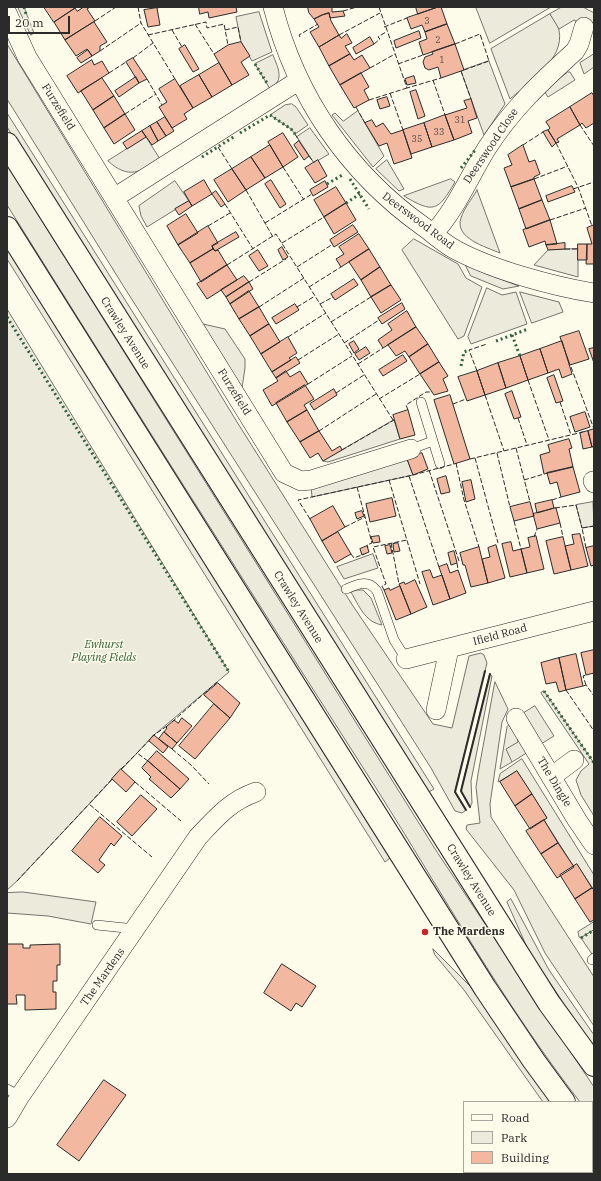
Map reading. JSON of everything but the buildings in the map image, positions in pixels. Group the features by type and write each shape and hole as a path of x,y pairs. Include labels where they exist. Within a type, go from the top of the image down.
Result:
{"main road":[{"name":"Crawley Avenue","path":"7,144 548,1003 594,1065"},
{"path":"7,228 480,981 534,1062 563,1101"}],"street":[{"name":"Deerswood Road","path":"273,7 298,81 332,135 367,179 388,199 455,249 539,281 594,292"},
{"name":"Furzefield","path":"7,12 27,57 284,473 301,481 311,480 411,449"},
{"name":"Deerswood Close","path":"433,234 445,221 487,148 513,111 575,50 579,44 584,27"},
{"path":"114,198 298,81"},
{"name":"Ifield Road","path":"406,659 594,611"},
{"path":"436,710 449,649"},
{"name":"The Dingle","path":"516,718 594,845"},
{"path":"551,776 574,760"},
{"name":"The Mardens","path":"7,1118 14,1092 135,929 198,837 228,806 237,800 256,792"}],"lane":[{"path":"421,402 440,464"},
{"path":"411,449 433,441"},
{"path":"346,588 363,582 373,586 377,591 394,640 406,659"},
{"path":"97,925 135,929"}],"green space":[{"path":"18,7 24,7 34,33 31,35"},
{"path":"476,7 551,7 490,43"},
{"path":"259,12 272,52 252,61 241,42 236,17"},
{"path":"550,14 559,30 557,51 544,69 510,99 491,49"},
{"path":"7,44 237,422 353,606 433,724 452,728 469,656 481,653 484,655 487,663 455,791 466,810 462,813 455,811 431,768 124,287 7,99"},
{"path":"594,54 594,67 584,74 580,63"},
{"path":"273,55 278,69 279,78 278,82 270,89 255,64"},
{"path":"489,61 505,104 484,135 461,71"},
{"path":"570,72 575,80 548,97 544,91"},
{"path":"292,104 296,107 308,125 295,134 291,129 270,115 285,105"},
{"path":"358,111 384,156 373,167 332,115 335,113 343,121"},
{"path":"7,113 434,789 427,793 7,127"},
{"path":"310,128 329,154 314,163 297,137"},
{"path":"146,137 160,159 153,164 134,172 128,172 122,171 108,161"},
{"path":"387,160 404,189 399,191 376,169"},
{"path":"7,165 437,852 594,1087 594,1120 593,1101 579,1101 499,987 376,788 7,205"},
{"path":"451,179 455,182 449,192 439,204 434,207 422,205 404,196"},
{"path":"175,181 189,201 147,227 141,216 139,206"},
{"path":"477,190 500,253 473,241 462,231 460,225 462,214"},
{"path":"414,239 458,264 466,278 482,287 464,336 458,339 402,250"},
{"path":"7,249 390,858 385,862 7,259"},
{"path":"578,249 578,277 534,265 548,250"},
{"path":"487,288 502,295 516,292 527,324 471,344 468,337"},
{"path":"520,292 559,302 563,312 532,323"},
{"name":"Ewhurst Playing Fields","path":"7,309 229,672 154,735 7,890"},
{"path":"394,420 400,439 328,462 323,461"},
{"path":"407,459 413,475 312,497 311,486"},
{"path":"593,502 594,526 582,528 576,505"},
{"path":"363,590 371,598 382,625 371,621 363,613 351,592"},
{"path":"490,674 492,676 471,781 472,803 470,807 461,791"},
{"path":"495,682 508,709 502,722 490,804 491,817 594,977 594,1026 545,953 514,890 466,829 467,825 480,823 476,787"},
{"path":"544,691 594,763 594,816 581,795 576,780 581,771 589,764 541,693"},
{"path":"509,725 518,739 518,742 512,762 500,769 507,727"},
{"path":"522,759 594,875 594,890 577,865 574,867 544,820 547,818 517,771 498,782 500,774"},
{"path":"511,899 549,970 594,1035 594,1048 529,952 507,902"},
{"path":"594,922 594,930 581,938 579,937 578,932"},
{"path":"433,949 471,987 550,1101 542,1101 464,990 435,955"}],"shaded area":[{"path":"562,7 583,7 594,13 594,31 574,20 559,29 550,14"},
{"path":"464,262 489,275 519,286 503,289 471,276"},
{"path":"203,324 225,329 245,359 242,388"},
{"path":"373,554 378,568 344,579 337,567"},
{"path":"535,706 554,736 512,762 506,749 518,742 518,739 508,723"},
{"path":"23,892 96,902 91,924 48,916 7,913 7,893"},
{"path":"594,930 594,957 581,938"}],"hedge":[{"path":"24,7 26,14"},
{"path":"255,64 267,83"},
{"path":"240,133 270,115 291,129 295,134"},
{"path":"202,157 235,136"},
{"path":"461,168 476,149"},
{"path":"327,184 344,174"},
{"path":"350,179 369,209"},
{"path":"346,203 360,194"},
{"path":"7,317 229,672"},
{"path":"496,341 528,329"},
{"path":"512,335 520,356"},
{"path":"461,366 464,352 469,350"},
{"path":"544,691 594,763"},
{"path":"581,938 594,930"}],"fence":[{"path":"95,21 116,7"},
{"path":"138,7 141,23 175,79"},
{"path":"157,8 162,7"},
{"path":"343,11 357,7"},
{"path":"379,7 407,88 441,78"},
{"path":"339,35 380,13"},
{"path":"384,27 407,18"},
{"path":"148,35 206,22 207,28 224,24 228,45"},
{"path":"100,51 141,23"},
{"path":"195,24 214,54"},
{"path":"300,37 299,35 318,24"},
{"path":"225,30 238,27 241,42"},
{"path":"172,30 182,47"},
{"path":"374,44 380,39 378,37 386,32"},
{"path":"455,44 480,34 489,61 464,70"},
{"path":"133,58 153,43"},
{"path":"370,68 395,54"},
{"path":"398,64 423,55"},
{"path":"109,73 126,62"},
{"path":"461,71 471,99"},
{"path":"147,79 162,105"},
{"path":"433,80 445,115"},
{"path":"369,100 407,88"},
{"path":"390,93 403,130"},
{"path":"125,114 156,94"},
{"path":"356,107 365,123"},
{"path":"580,125 594,146"},
{"path":"523,145 543,132"},
{"path":"295,134 299,141"},
{"path":"556,143 578,187 592,226"},
{"path":"218,147 232,169"},
{"path":"309,156 314,163"},
{"path":"534,179 568,166"},
{"path":"283,167 304,200"},
{"path":"573,189 594,182"},
{"path":"246,190 273,237"},
{"path":"265,223 312,194"},
{"path":"225,204 253,249"},
{"path":"550,220 586,208"},
{"path":"208,226 230,213"},
{"path":"282,243 324,217"},
{"path":"227,265 276,234 393,420"},
{"path":"297,267 333,244"},
{"path":"565,249 578,249"},
{"path":"249,282 286,259"},
{"path":"309,287 341,267"},
{"path":"259,307 304,278"},
{"path":"297,307 315,296"},
{"path":"320,304 333,297"},
{"path":"331,322 371,297"},
{"path":"288,337 326,313"},
{"path":"344,343 379,320"},
{"path":"298,360 339,334"},
{"path":"477,371 469,350 487,344"},
{"path":"358,364 383,348"},
{"path":"308,384 352,356"},
{"path":"571,367 594,429"},
{"path":"379,399 420,374"},
{"path":"336,393 364,375"},
{"path":"528,380 549,440"},
{"path":"408,410 406,405 426,392 432,392"},
{"path":"319,431 376,394"},
{"path":"485,395 504,451"},
{"path":"453,404 466,399"},
{"path":"560,402 571,435"},
{"path":"518,418 527,445"},
{"path":"342,450 394,420"},
{"path":"470,459 583,432"},
{"path":"516,448 530,502"},
{"path":"497,453 510,507"},
{"path":"475,458 498,543"},
{"path":"456,463 464,500 479,547"},
{"path":"310,519 298,500 413,475 454,464"},
{"path":"429,470 459,561 457,562"},
{"path":"524,480 544,474"},
{"path":"409,476 439,567"},
{"path":"389,480 420,584"},
{"path":"357,487 372,543 367,545 368,548"},
{"path":"552,500 561,497"},
{"path":"555,508 576,505 582,528"},
{"path":"345,527 365,517"},
{"path":"514,521 521,549"},
{"path":"560,523 563,537"},
{"path":"586,548 582,528 594,526"},
{"path":"534,537 537,529"},
{"path":"384,590 382,586 386,584 373,547 407,540"},
{"path":"391,543 399,584"},
{"path":"351,554 354,558 364,554"},
{"path":"457,563 458,570"},
{"path":"586,675 583,676 586,685"},
{"path":"172,722 217,682"},
{"path":"583,686 586,685 594,696"},
{"path":"566,690 594,731"},
{"path":"148,761 137,753 154,735 167,726"},
{"path":"172,749 191,765 209,784"},
{"path":"121,769 137,753"},
{"path":"112,779 89,804 152,857"},
{"path":"135,782 181,821"},
{"path":"17,881 89,804"}],"wall":[{"path":"466,810 455,792 485,671"},
{"path":"470,807 461,791 490,674"}],"place":[{"name":"The Mardens","path":"425,932"}]}
